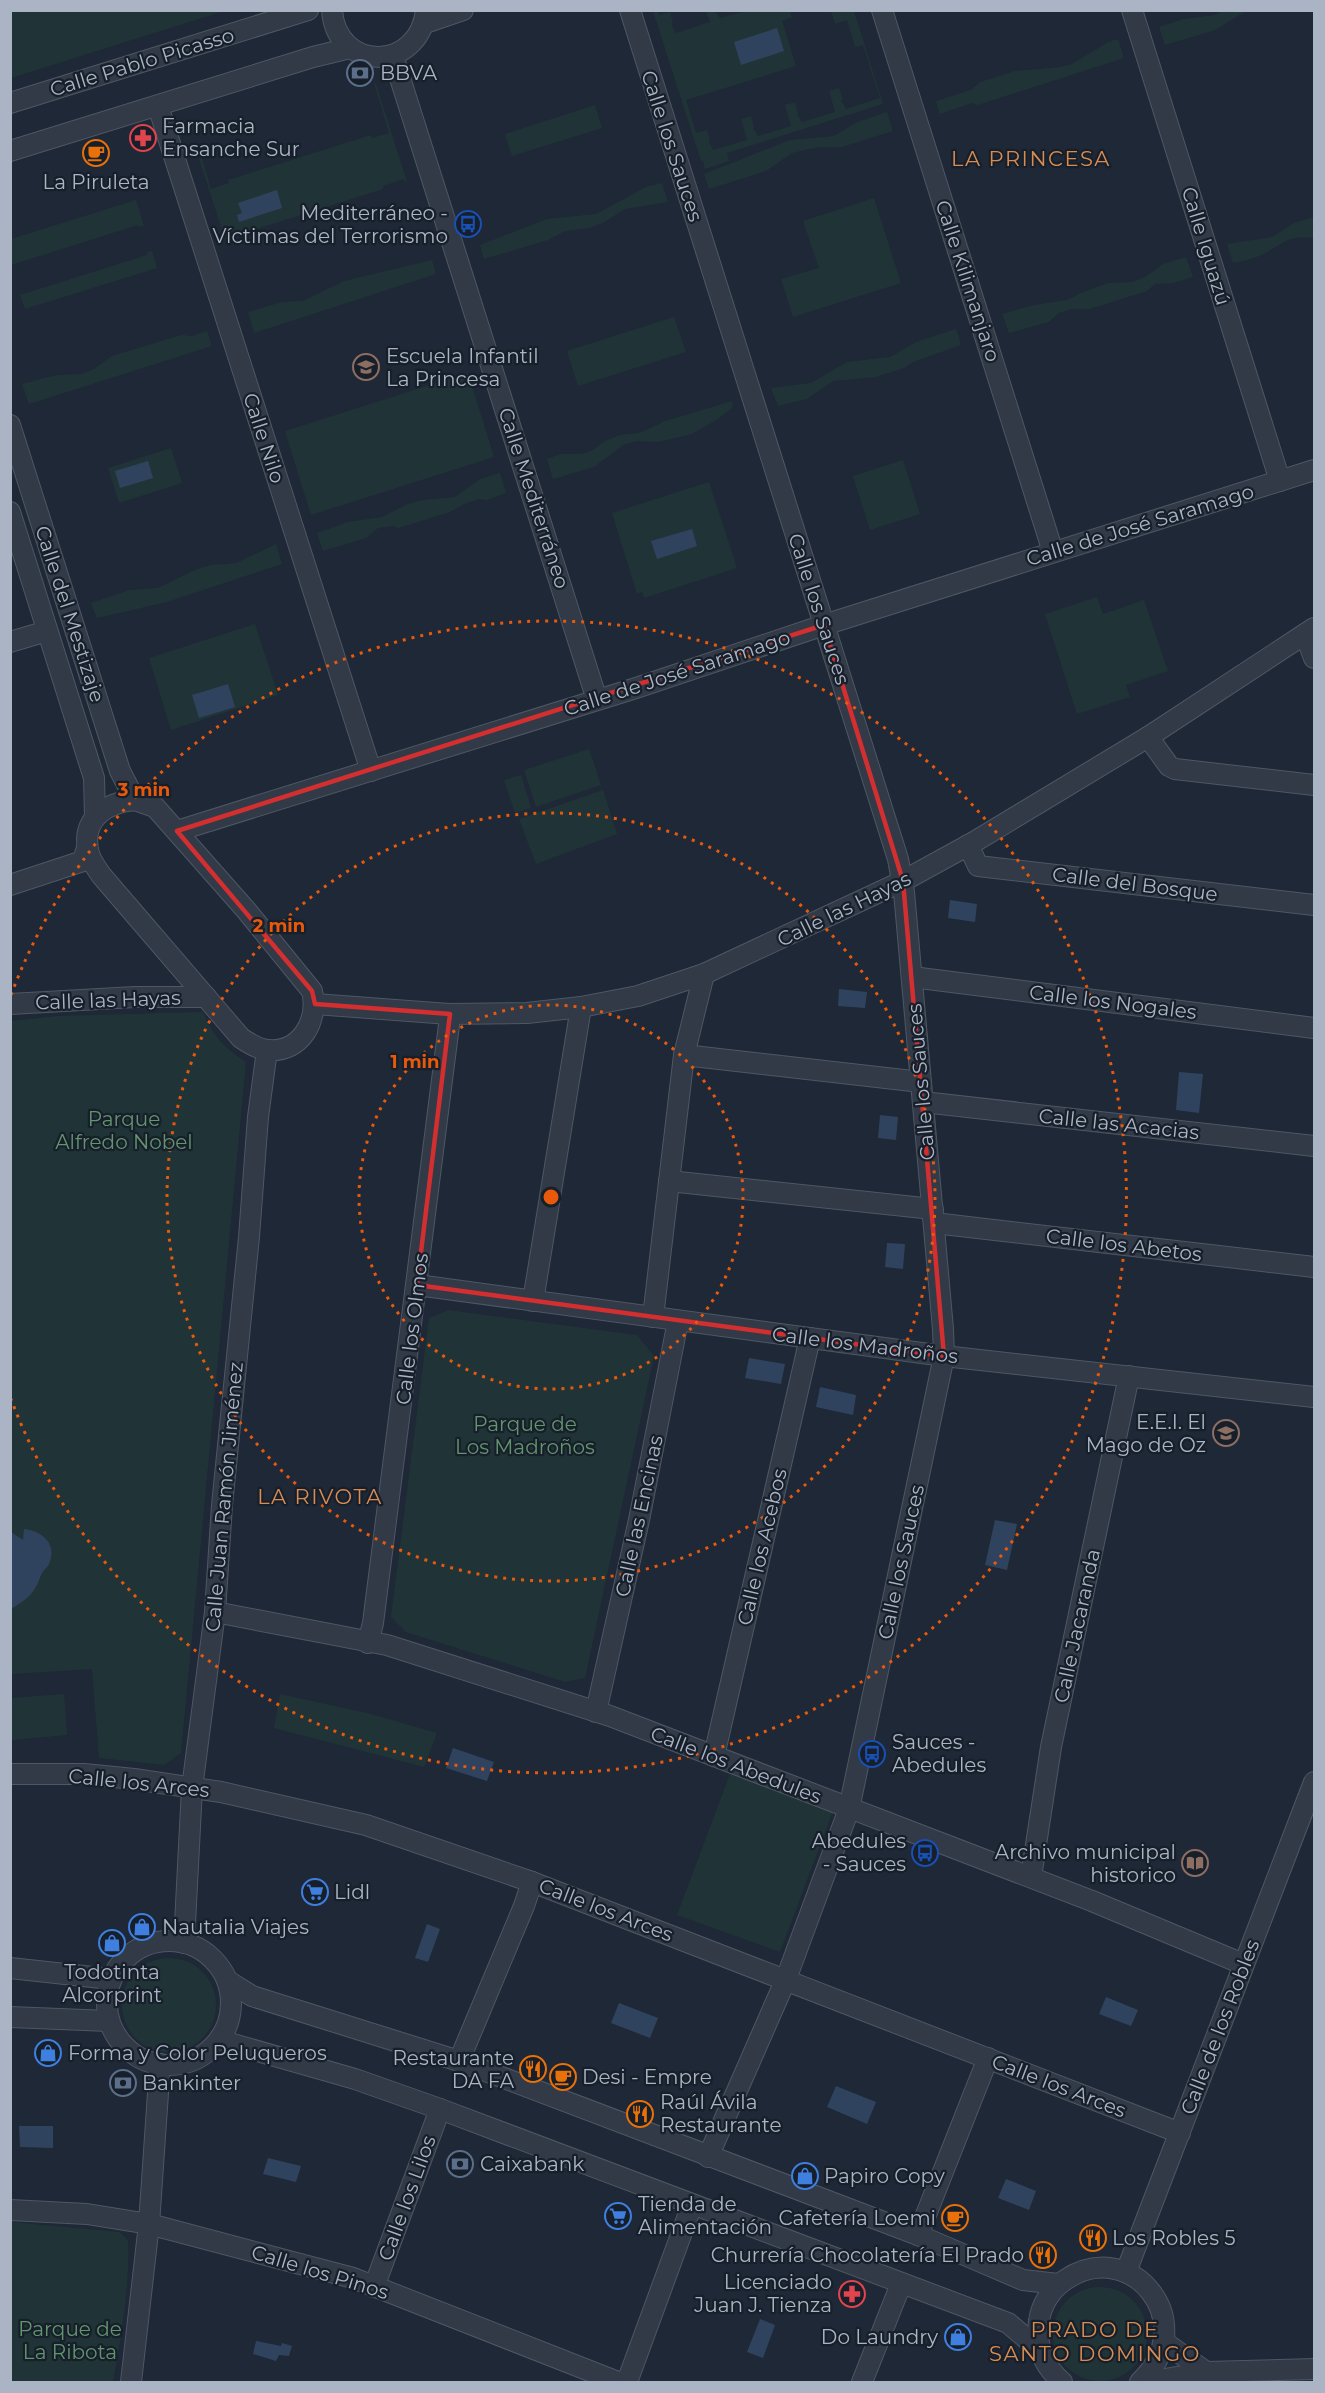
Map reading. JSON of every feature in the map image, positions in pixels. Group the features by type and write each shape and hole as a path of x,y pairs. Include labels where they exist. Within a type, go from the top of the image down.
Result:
{"street":[{"name":"Calle Pablo Picasso","path":"10,103 308,10"},
{"path":"332,10 338,35 350,48 360,54 377,58 393,56 409,47 418,37 425,17 464,10"},
{"name":"Calle los Sauces","path":"630,10 896,852 903,881 944,1356 849,1809 786,1979 708,2157"},
{"name":"Calle Kilimanjaro","path":"882,10 1053,552"},
{"name":"Calle Iguazú","path":"1132,10 1280,481"},
{"path":"10,151 313,57 350,48"},
{"name":"Calle Mediterráneo","path":"393,56 597,700"},
{"name":"Calle Nilo","path":"158,106 371,771"},
{"name":"Calle del Mestizaje","path":"10,425 120,771 135,800"},
{"name":"Calle de José Saramago","path":"177,831 597,700 824,625 1314,470"},
{"name":"Calle del Mestizaje","path":"10,512 94,778 96,817"},
{"path":"10,642 47,631"},
{"path":"1310,631 1314,658"},
{"name":"Calle las Hayas","path":"315,1004 449,1014 527,1014 638,996 704,974 903,881 968,845 1149,737 1310,631"},
{"path":"1149,737 1168,766 1175,769 1314,785"},
{"path":"10,885 83,861 89,832 96,817 108,805 135,800 155,807 246,910 312,991 315,1004 310,1025 304,1036 278,1050 267,1050"},
{"name":"Calle del Bosque","path":"968,845 978,866 1314,905"},
{"name":"Calle las Hayas","path":"87,848 91,860 101,875 242,1038 256,1047 267,1050"},
{"path":"653,1317 684,1055 704,974"},
{"name":"Calle los Nogales","path":"912,977 1314,1028"},
{"name":"Calle las Hayas","path":"10,1004 135,997 206,997"},
{"path":"533,1301 581,1007"},
{"name":"Calle los Olmos","path":"368,1643 386,1531 449,1014"},
{"name":"Calle Juan Ramón Jiménez","path":"184,1943 192,1788 215,1612 222,1505 249,1238 258,1118 267,1050"},
{"path":"684,1055 921,1082"},
{"name":"Calle las Acacias","path":"923,1102 1314,1146"},
{"name":"Calle los Abetos","path":"669,1181 1314,1267"},
{"name":"Calle los Madroños","path":"417,1285 944,1356 1314,1397"},
{"name":"Calle las Encinas","path":"597,1712 639,1520 678,1321"},
{"name":"Calle los Acebos","path":"714,1756 810,1338"},
{"name":"Calle Jacaranda","path":"1031,1877 1052,1747 1129,1376"},
{"name":"Calle los Abedules","path":"215,1612 387,1645 597,1712 1031,1877 1243,1964"},
{"name":"Calle los Arces","path":"10,1774 84,1774 192,1788 366,1826 532,1882 1180,2133"},
{"name":"Calle de los Robles","path":"1126,2272 1314,1782"},
{"path":"459,2061 532,1882"},
{"path":"155,1942 184,1943 207,1953 219,1966 228,1981 232,2001 229,2022 219,2040 193,2061 176,2065 160,2064 143,2059 128,2050 117,2037 109,2021 107,1993 111,1979 122,1962 137,1950 155,1942"},
{"path":"10,1968 111,1979"},
{"path":"228,1981 252,1996 459,2061 918,2235 1023,2280 1058,2284"},
{"path":"10,2017 109,2021"},
{"path":"219,2040 345,2076 440,2109 1008,2323 1040,2350"},
{"path":"918,2235 988,2058"},
{"path":"131,2382 149,2224 160,2064"},
{"name":"Calle los Lilos","path":"374,2287 440,2109"},
{"path":"627,2382 692,2205"},
{"name":"Calle los Pinos","path":"10,2210 87,2214 149,2224 353,2278 618,2382"},
{"path":"1062,2382 1049,2368 1040,2350 1037,2332 1039,2315 1047,2298 1058,2284 1073,2274 1090,2269 1108,2268 1126,2272 1144,2284 1157,2301 1164,2321 1164,2342 1160,2358 1140,2382"},
{"path":"862,2382 901,2284"},
{"path":"1164,2342 1206,2372"},
{"path":"1147,2382 1206,2372 1314,2369"}],"highlighted area":[{"path":"824,625 903,881 944,1356 417,1285 450,1014 315,1004 312,991 177,831"}],"green space":[{"path":"11,10 224,10 224,11 11,78"},
{"path":"653,11 657,11 659,15 670,12 673,23 671,24 676,33 710,22 706,11 715,11 720,18 746,11 790,11 792,17 782,21 796,66 686,100 696,133 707,130 713,150 747,140 741,119 751,116 753,128 758,136 791,126 785,105 795,102 797,114 802,122 835,112 829,91 839,88 843,99 841,100 846,109 880,98 863,45 855,47 847,20 835,24 831,11 854,11 883,104 727,153 729,161 705,169"},
{"path":"1223,11 1246,11 1215,30 1165,45 1159,27 1184,19 1215,15"},
{"path":"1118,39 1124,58 978,105 972,103 940,114 936,101 971,90 980,82 1015,71 1072,64 1108,42"},
{"path":"374,83 407,182 404,179 383,186 383,189 225,239 199,159 202,158 211,189 229,183 228,180 371,135 372,138 389,133"},
{"path":"595,105 602,128 512,156 505,134"},
{"path":"887,112 893,131 842,147 819,147 792,153 766,171 709,189 704,174 790,140 834,136 857,122"},
{"path":"662,183 668,202 625,209 603,223 589,228 565,231 548,240 484,259 480,245 547,219 596,214 646,187"},
{"path":"874,198 901,283 793,317 781,279 819,268 803,221"},
{"path":"136,200 144,226 139,227 138,225 11,265 11,239"},
{"path":"1314,217 1314,238 1291,239 1258,256 1233,263 1227,244 1272,237 1294,223"},
{"path":"152,251 157,268 25,309 20,295 147,255 147,252"},
{"path":"1186,257 1193,277 1173,283 1155,284 1147,291 1090,309 1071,309 1059,313 1049,322 1009,333 1002,314 1034,305 1067,300 1109,283 1132,282 1145,277 1163,264"},
{"path":"432,260 436,274 254,333 248,312 282,302 303,301 344,281"},
{"path":"674,317 686,352 578,386 567,351"},
{"path":"956,329 961,345 876,377 833,381 807,399 778,406 771,388 811,383 847,362 890,357 916,342"},
{"path":"207,331 212,346 29,404 22,384 56,375 81,374 94,369 112,356 181,335 192,336"},
{"path":"468,373 494,457 311,515 285,431"},
{"path":"732,401 733,407 692,434 658,442 636,441 623,445 594,467 553,479 547,459 560,454 582,454 620,435 640,433 665,421"},
{"path":"171,448 182,483 119,503 108,468"},
{"path":"903,460 920,514 870,530 853,476"},
{"path":"500,473 506,493 486,500 479,499 466,503 450,512 398,528 393,526 378,528 366,538 323,551 317,533 348,522 382,517 422,500 455,497 480,479"},
{"path":"709,482 737,568 644,598 642,592 637,594 612,513"},
{"path":"276,544 282,564 167,602 97,618 91,603 129,590 158,588 197,569 211,565 236,563"},
{"path":"1097,597 1103,614 1144,600 1168,671 1126,685 1130,697 1077,714 1045,614"},
{"path":"255,624 278,695 171,730 149,658"},
{"path":"589,749 601,785 536,807 524,770"},
{"path":"521,775 531,808 515,813 504,780"},
{"path":"603,790 617,834 536,864 519,819"},
{"name":"Parque Alfredo Nobel","path":"203,1012 220,1041 246,1062 181,1753 164,1765 99,1758 92,1669 11,1674 11,1021 58,1016"},
{"name":"Parque de Los Madroños","path":"448,1310 637,1335 654,1356 585,1678 565,1682 406,1632 391,1617 429,1318"},
{"path":"64,1694 67,1735 11,1740 11,1698"},
{"path":"280,1694 371,1714 437,1733 424,1767 274,1728"},
{"path":"731,1771 833,1811 780,1952 677,1915"},
{"path":"169,1958 187,1962 202,1972 212,1987 216,2005 212,2023 202,2038 187,2048 169,2052 151,2048 136,2038 126,2023 122,2005 126,1987 136,1972 151,1962"},
{"name":"Parque de La Ribota","path":"11,2222 119,2232 128,2240 126,2293 113,2382 11,2382"},
{"path":"1100,2287 1118,2290 1133,2301 1144,2316 1147,2334 1144,2352 1133,2367 1118,2378 1100,2381 1082,2378 1067,2367 1056,2352 1053,2334 1056,2316 1067,2301 1082,2290"}],"water":[{"path":"777,28 784,51 741,65 734,42"},
{"path":"277,190 282,208 239,222 237,215 242,213 238,203"},
{"path":"148,461 153,478 120,488 115,471"},
{"path":"692,529 697,546 657,559 651,541"},
{"path":"228,684 235,707 199,718 192,695"},
{"path":"950,900 977,904 975,922 948,918"},
{"path":"839,989 867,992 865,1008 838,1006"},
{"path":"1179,1072 1203,1074 1199,1113 1176,1110"},
{"path":"880,1115 898,1117 896,1140 878,1138"},
{"path":"887,1243 905,1244 903,1269 885,1267"},
{"path":"749,1358 785,1364 781,1384 745,1378"},
{"path":"820,1387 856,1395 853,1415 816,1407"},
{"path":"995,1520 1017,1524 1007,1570 985,1565"},
{"path":"24,1529 37,1532 47,1540 51,1557 32,1592 11,1609 11,1532 23,1540"},
{"path":"453,1748 494,1762 487,1781 446,1768"},
{"path":"427,1924 440,1929 428,1962 415,1958"},
{"path":"1106,1997 1138,2010 1131,2026 1099,2014"},
{"path":"619,2003 658,2018 650,2038 611,2023"},
{"path":"836,2086 876,2102 867,2124 827,2107"},
{"path":"19,2126 53,2126 53,2148 20,2147"},
{"path":"268,2158 301,2166 296,2182 263,2174"},
{"path":"1006,2179 1036,2191 1029,2210 998,2198"},
{"path":"760,2319 775,2325 763,2358 747,2352"},
{"path":"256,2341 292,2346 289,2356 279,2355 276,2361 253,2354"}],"place":[{"name":"BBVA","path":"360,73"},
{"name":"Farmacia Ensanche Sur","path":"143,138"},
{"name":"La Piruleta","path":"96,153"},
{"name":"Mediterráneo - Víctimas del Terrorismo","path":"468,224"},
{"name":"Escuela Infantil La Princesa","path":"366,367"},
{"name":"E.E.I. El Mago de Oz","path":"1226,1433"},
{"name":"Sauces - Abedules","path":"872,1754"},
{"name":"Abedules - Sauces","path":"925,1853"},
{"name":"Archivo municipal historico","path":"1195,1863"},
{"name":"Lidl","path":"315,1892"},
{"name":"Nautalia Viajes","path":"142,1927"},
{"name":"Todotinta Alcorprint","path":"112,1943"},
{"name":"Forma y Color Peluqueros","path":"48,2053"},
{"name":"Restaurante DA FA","path":"533,2069"},
{"name":"Desi - Empre","path":"563,2077"},
{"name":"Bankinter","path":"123,2083"},
{"name":"Raúl Ávila Restaurante","path":"640,2114"},
{"name":"Caixabank","path":"460,2164"},
{"name":"Papiro Copy","path":"805,2176"},
{"name":"Tienda de Alimentación","path":"618,2216"},
{"name":"Cafetería Loemi","path":"955,2218"},
{"name":"Los Robles 5","path":"1093,2238"},
{"name":"Churrería Chocolatería El Prado","path":"1043,2255"},
{"name":"Licenciado Juan J. Tienza","path":"852,2294"},
{"name":"Do Laundry","path":"958,2337"}],"district":[{"name":"LA PRINCESA","path":"1031,159"},
{"name":"LA RIVOTA","path":"320,1497"},
{"name":"PRADO DE SANTO DOMINGO","path":"1095,2342"}]}
